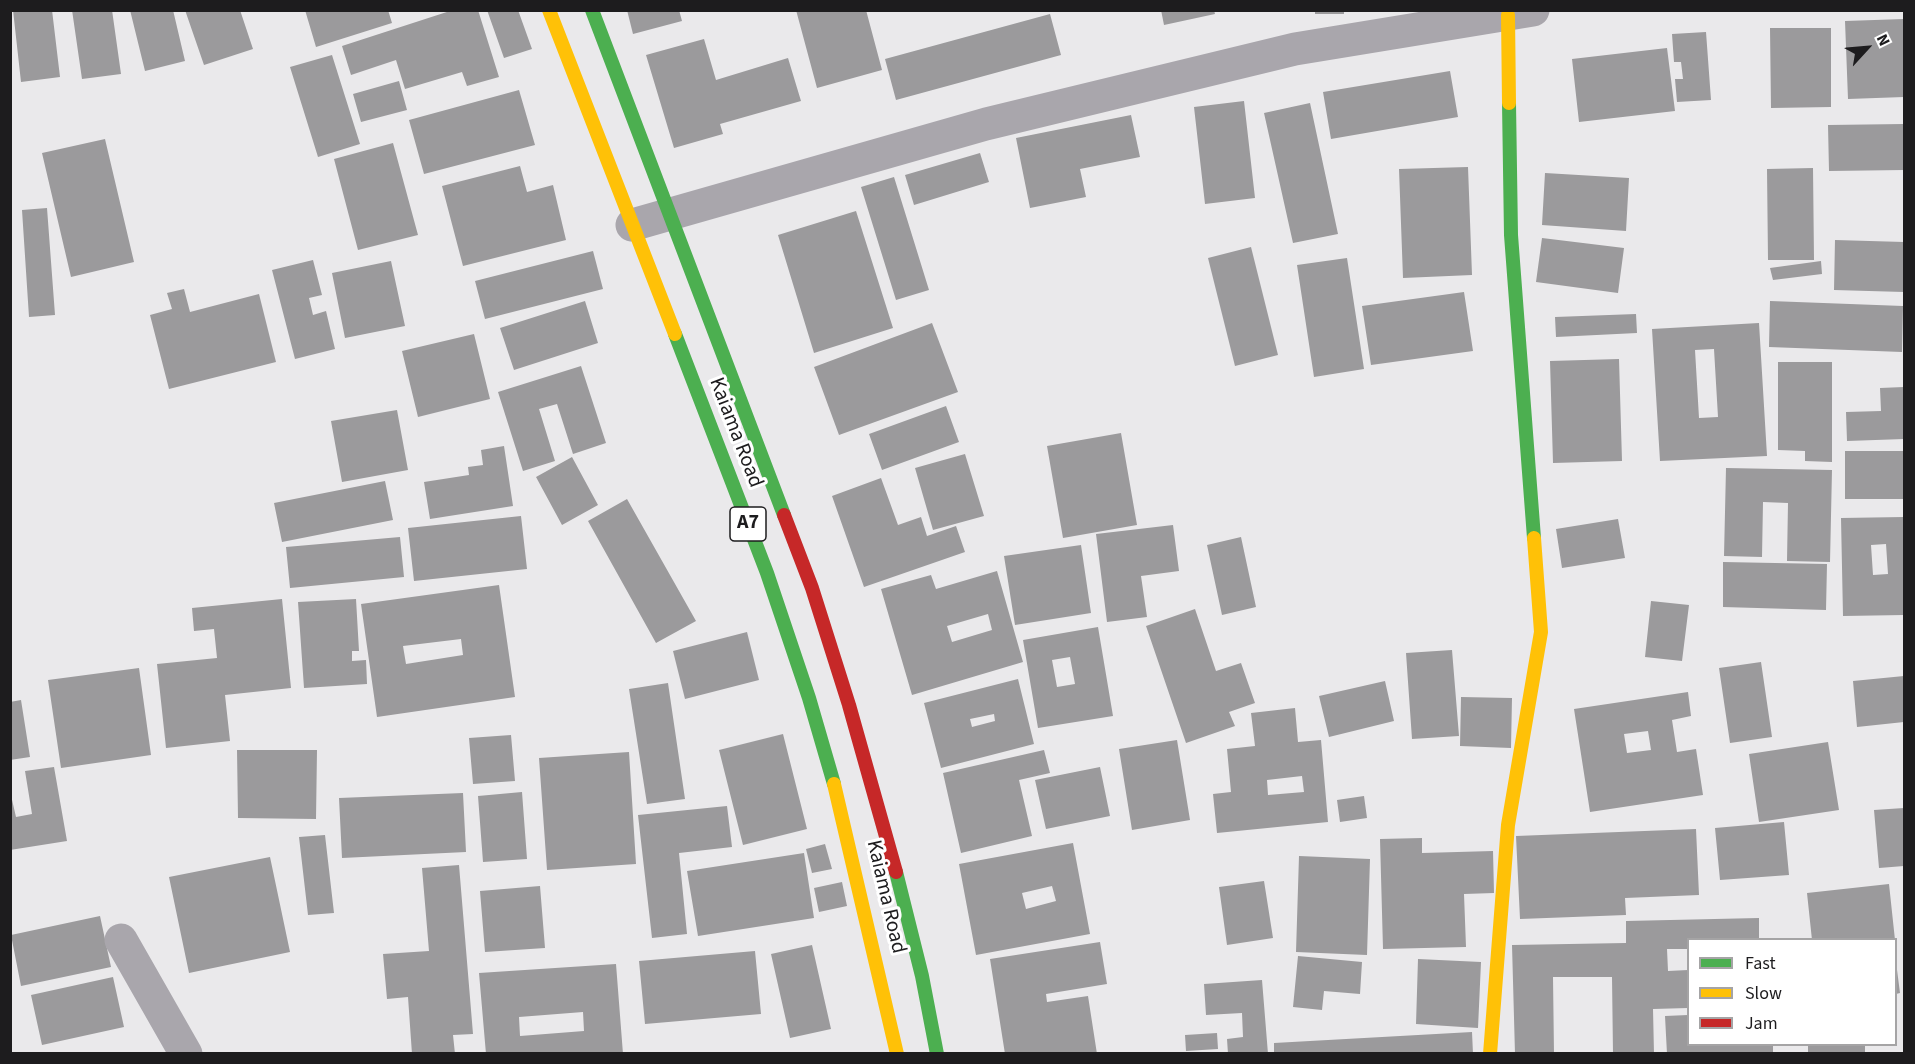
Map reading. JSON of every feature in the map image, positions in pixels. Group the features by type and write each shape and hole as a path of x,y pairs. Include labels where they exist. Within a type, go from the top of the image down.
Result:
{"main road":[{"name":"Kaiama Road","path":"549,10 767,573 809,698 845,823 897,1053"},
{"name":"Kaiama Road","path":"592,10 812,588 849,705 914,943 937,1053"},
{"path":"1490,1053 1508,825 1541,632 1511,235 1521,13"}],"street":[{"path":"632,225 986,124 1272,54 1521,13"},
{"path":"121,940 186,1053"}],"building":[{"path":"13,10 52,10 60,77 21,82"},
{"path":"72,10 112,10 121,74 82,79"},
{"path":"130,10 173,10 185,61 145,71"},
{"path":"185,10 240,10 253,49 204,65"},
{"path":"305,10 388,10 392,23 316,47"},
{"path":"453,10 478,10 499,77 467,86 462,72 405,89 396,60 351,75 342,46"},
{"path":"487,10 518,10 532,49 504,58"},
{"path":"627,10 679,10 682,21 633,34"},
{"path":"796,10 866,10 882,70 817,88"},
{"path":"1161,10 1214,10 1215,14 1164,25"},
{"path":"1315,10 1344,10 1344,14 1315,14"},
{"path":"1050,14 1061,55 896,100 885,59"},
{"path":"1904,19 1904,97 1848,99 1845,21"},
{"path":"1770,28 1831,28 1831,107 1771,108"},
{"path":"1706,32 1711,100 1677,102 1675,79 1683,79 1681,62 1674,62 1672,34"},
{"path":"704,39 716,80 788,58 801,101 720,124 723,134 674,148 646,55"},
{"path":"1667,48 1675,111 1579,122 1572,59"},
{"path":"332,55 360,144 318,157 290,67"},
{"path":"1450,71 1458,117 1331,139 1323,92"},
{"path":"399,81 407,110 361,122 353,94"},
{"path":"519,90 535,145 424,174 409,120"},
{"path":"1244,101 1255,198 1205,204 1194,107"},
{"path":"1310,103 1338,234 1293,243 1264,113"},
{"path":"1131,115 1140,157 1080,169 1086,197 1030,208 1016,138"},
{"path":"1904,124 1904,170 1829,171 1828,125"},
{"path":"105,139 134,262 71,277 42,153"},
{"path":"393,143 418,235 358,250 334,159"},
{"path":"980,153 989,182 914,205 905,175"},
{"path":"520,166 527,192 553,185 566,240 463,266 442,186"},
{"path":"1468,167 1472,275 1403,278 1399,169"},
{"path":"1813,168 1814,260 1768,260 1767,169"},
{"path":"1545,173 1629,178 1626,231 1542,225"},
{"path":"894,177 929,290 896,300 861,187"},
{"path":"47,208 55,315 29,317 22,210"},
{"path":"856,211 893,328 814,353 778,235"},
{"path":"1542,238 1624,248 1618,293 1536,282"},
{"path":"1835,240 1904,242 1904,292 1834,290"},
{"path":"1251,247 1278,355 1235,366 1208,258"},
{"path":"593,251 603,289 485,319 475,281"},
{"path":"1347,258 1364,369 1314,377 1297,265"},
{"path":"313,260 322,295 309,298 313,315 326,311 335,349 295,359 272,270"},
{"path":"391,261 405,326 345,338 332,273"},
{"path":"1821,261 1822,274 1773,280 1770,268"},
{"path":"184,289 190,312 259,294 276,362 169,389 150,315 172,309 167,293"},
{"path":"1464,292 1473,351 1371,365 1362,306"},
{"path":"585,301 598,343 514,370 500,328"},
{"path":"1770,301 1903,306 1902,352 1769,347"},
{"path":"1636,314 1637,333 1556,337 1555,317"},
{"path":"932,323 958,392 839,435 814,367"},
{"path":"1759,323 1767,456 1660,461 1652,329","holes":["1714,349 1718,417 1699,418 1695,350"]},
{"path":"474,334 490,399 418,417 402,351"},
{"path":"1619,359 1622,461 1553,463 1550,361"},
{"path":"1778,362 1832,362 1832,462 1805,461 1805,451 1778,450"},
{"path":"581,366 606,443 573,454 557,404 539,409 555,461 523,471 498,392"},
{"path":"1904,387 1904,439 1847,441 1846,412 1881,411 1880,388"},
{"path":"946,406 959,442 882,470 869,434"},
{"path":"397,410 408,470 342,482 331,421"},
{"path":"1121,433 1137,525 1063,538 1047,446"},
{"path":"504,446 513,506 430,519 424,482 469,475 468,467 483,465 481,450"},
{"path":"1845,451 1904,451 1904,499 1845,499"},
{"path":"965,454 984,516 933,530 915,468"},
{"path":"572,457 598,505 562,525 536,477"},
{"path":"1726,468 1832,470 1830,562 1787,561 1788,503 1763,502 1762,557 1724,556"},
{"path":"881,478 898,525 921,517 927,536 956,526 965,552 864,587 832,496"},
{"path":"385,481 393,520 282,542 274,503"},
{"path":"627,499 696,621 656,643 588,521"},
{"path":"521,516 527,569 414,581 408,528"},
{"path":"1904,517 1904,615 1843,616 1841,518","holes":["1886,544 1888,574 1873,575 1871,545"]},
{"path":"1618,519 1625,558 1562,568 1556,529"},
{"path":"1173,525 1179,571 1141,576 1147,617 1107,622 1096,534"},
{"path":"400,537 404,577 290,588 286,547"},
{"path":"1241,537 1256,607 1222,615 1207,545"},
{"path":"1081,545 1091,613 1015,625 1004,556"},
{"path":"1723,562 1827,564 1826,610 1723,607"},
{"path":"997,571 1023,662 912,695 881,589 931,575 936,589","holes":["988,614 992,630 952,642 947,626"]},
{"path":"499,585 515,697 377,717 361,604","holes":["461,639 463,655 406,664 403,646"]},
{"path":"282,599 291,688 225,695 230,741 166,748 157,664 217,658 214,629 194,631 192,608"},
{"path":"356,599 359,651 352,651 352,661 366,660 367,684 304,688 298,602"},
{"path":"1651,601 1689,605 1682,661 1645,657"},
{"path":"1195,609 1216,671 1241,663 1255,703 1229,712 1235,726 1186,743 1146,626"},
{"path":"1098,627 1113,716 1038,728 1023,640","holes":["1070,657 1075,684 1057,687 1052,660"]},
{"path":"747,632 759,680 685,699 673,651"},
{"path":"1452,650 1459,736 1412,739 1406,653"},
{"path":"1761,662 1772,737 1730,743 1719,668"},
{"path":"139,668 151,755 61,768 48,680"},
{"path":"1904,676 1904,722 1857,727 1853,681"},
{"path":"1018,679 1034,744 941,768 924,703","holes":["994,714 995,721 972,727 970,719"]},
{"path":"1385,681 1394,721 1329,737 1319,696"},
{"path":"668,683 685,799 647,804 629,689"},
{"path":"1688,692 1691,716 1672,720 1677,752 1696,749 1703,795 1590,812 1574,709","holes":["1648,731 1651,750 1627,753 1624,734"]},
{"path":"1461,697 1512,698 1511,748 1460,746"},
{"path":"21,700 30,757 10,760 10,702"},
{"path":"1295,708 1298,742 1321,740 1328,822 1217,833 1213,794 1231,792 1227,749 1255,746 1251,713","holes":["1302,776 1304,792 1268,795 1267,780"]},
{"path":"783,734 807,829 743,845 719,750"},
{"path":"511,735 515,781 473,784 469,738"},
{"path":"1177,740 1190,820 1132,830 1119,749"},
{"path":"1828,742 1839,810 1759,822 1749,754"},
{"path":"237,750 317,750 316,819 238,818"},
{"path":"1044,750 1050,773 1019,780 1032,836 961,853 943,773"},
{"path":"629,752 636,864 547,870 539,758"},
{"path":"54,767 67,841 10,850 10,791 16,817 32,814 25,771"},
{"path":"1100,767 1110,816 1046,829 1035,780"},
{"path":"522,792 527,859 483,862 478,796"},
{"path":"463,793 466,852 342,858 339,798"},
{"path":"1364,796 1367,818 1340,822 1337,800"},
{"path":"727,806 732,847 679,853 687,934 652,938 638,815"},
{"path":"1904,808 1904,866 1879,868 1874,810"},
{"path":"1784,822 1789,875 1720,880 1715,828"},
{"path":"1696,829 1699,895 1625,898 1626,915 1520,919 1516,836"},
{"path":"325,835 334,913 308,915 299,837"},
{"path":"1422,838 1422,853 1493,851 1494,893 1464,894 1466,947 1383,949 1380,839"},
{"path":"1073,843 1090,934 976,955 959,864","holes":["1052,886 1056,901 1026,909 1022,893"]},
{"path":"825,844 832,869 812,873 806,849"},
{"path":"804,853 814,918 698,936 687,871"},
{"path":"1299,856 1370,859 1367,955 1296,952"},
{"path":"270,857 290,952 189,973 169,877"},
{"path":"459,865 473,1034 453,1035 455,1054 412,1054 408,997 387,999 383,954 429,951 422,868"},
{"path":"1264,881 1273,938 1227,945 1219,887"},
{"path":"842,882 847,906 819,912 814,888"},
{"path":"1889,884 1895,938 1812,938 1807,893"},
{"path":"540,886 545,948 485,952 480,891"},
{"path":"100,916 111,967 21,986 11,935"},
{"path":"1759,918 1759,938 1687,938 1687,949 1667,949 1668,971 1687,970 1687,1008 1653,1009 1654,1054 1613,1054 1612,977 1553,977 1554,1054 1515,1054 1512,945 1626,943 1626,921"},
{"path":"1100,942 1107,984 1046,994 1047,1002 1088,996 1097,1054 1005,1054 990,959"},
{"path":"812,945 831,1029 790,1038 771,954"},
{"path":"755,951 761,1014 645,1024 639,961"},
{"path":"1298,956 1362,962 1360,994 1324,991 1322,1010 1293,1007"},
{"path":"1418,959 1481,962 1478,1028 1416,1024"},
{"path":"616,964 623,1054 486,1054 479,973","holes":["583,1012 584,1031 520,1036 519,1017"]},
{"path":"1897,970 1900,993 1897,994"},
{"path":"113,977 124,1027 42,1045 31,995"},
{"path":"1262,980 1268,1054 1228,1054 1227,1039 1243,1037 1242,1013 1206,1015 1204,984"},
{"path":"1687,1015 1687,1046 1773,1046 1773,1054 1667,1054 1665,1016"},
{"path":"1472,1032 1473,1054 1274,1054 1274,1043"},
{"path":"1217,1033 1218,1049 1186,1051 1185,1035"},
{"path":"1808,1046 1865,1046 1865,1054 1808,1054"}],"traffic: fast":[{"path":"592,10 784,515"},
{"path":"1509,103 1511,235 1534,538"},
{"path":"675,334 767,573 809,698 834,784"},
{"path":"896,872 922,976 937,1054"}],"traffic: slow":[{"path":"549,10 675,334"},
{"path":"1508,15 1509,103"},
{"path":"1490,1054 1508,825 1541,632 1534,538"},
{"path":"834,784 897,1054"}],"traffic: jam":[{"path":"784,515 812,588 849,705 896,872"}]}
